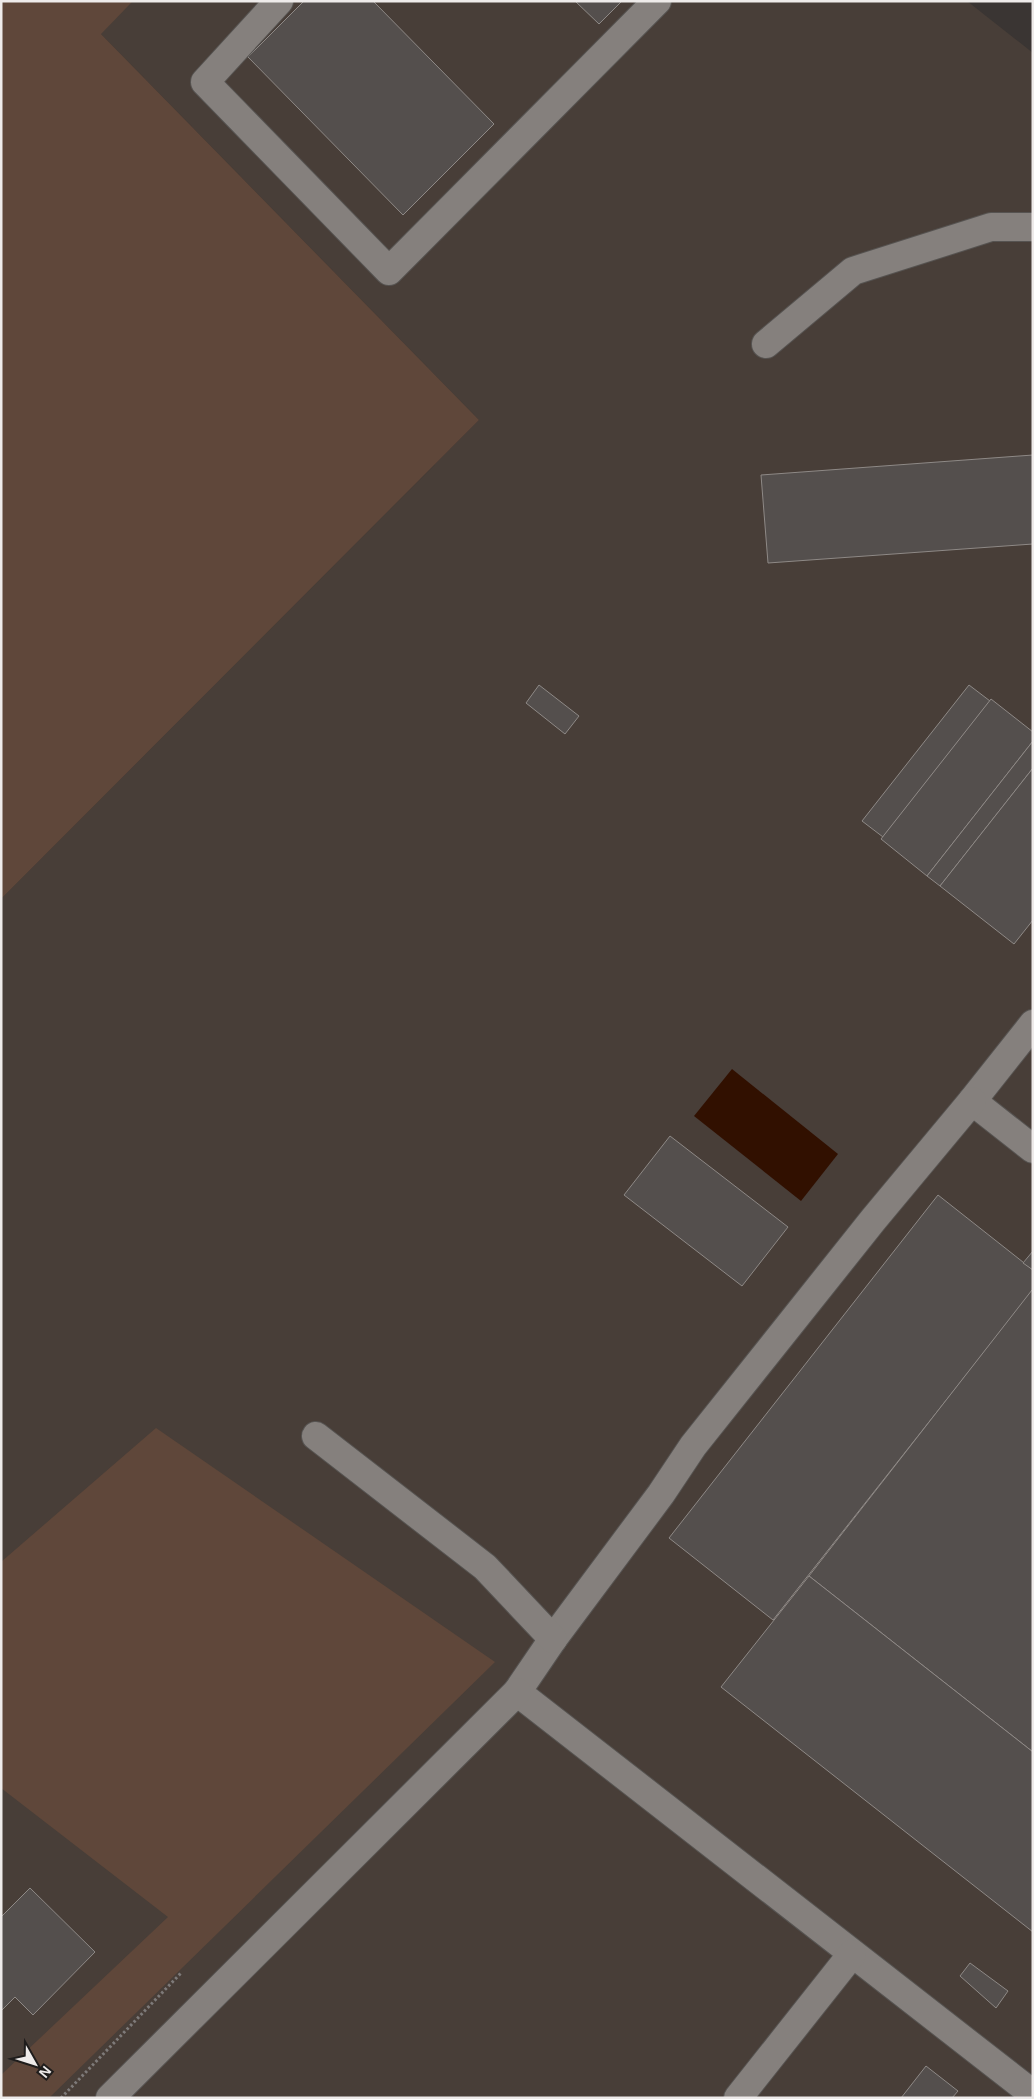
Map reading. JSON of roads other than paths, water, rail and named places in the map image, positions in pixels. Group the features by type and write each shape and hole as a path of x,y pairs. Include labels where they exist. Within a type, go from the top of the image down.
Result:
{"lane":[{"path":"279,1 206,82 389,271 657,1"},
{"path":"766,344 853,271 991,227 1033,227"},
{"path":"110,2098 518,1692 553,1640 661,1494 693,1446 873,1220 1033,1024"},
{"path":"972,1101 1033,1149"},
{"path":"316,1436 485,1567 553,1640"},
{"path":"518,1692 1033,2094"},
{"path":"738,2098 852,1954"}]}
